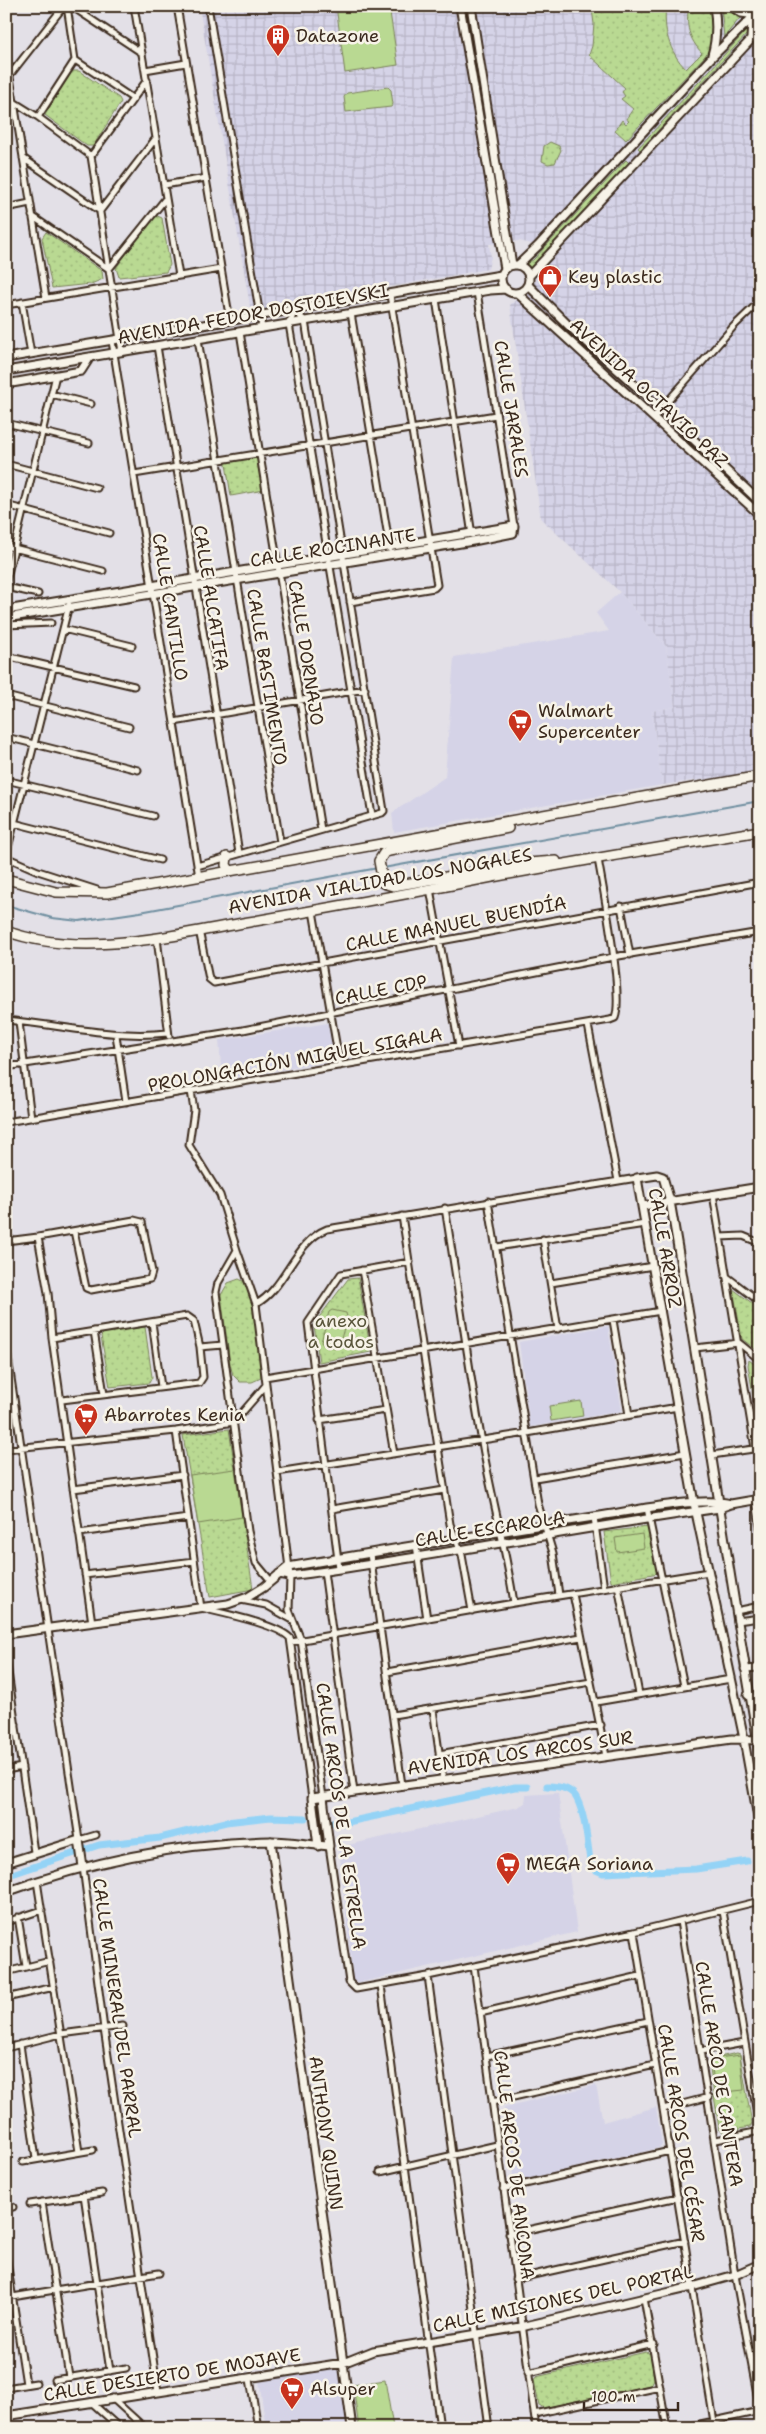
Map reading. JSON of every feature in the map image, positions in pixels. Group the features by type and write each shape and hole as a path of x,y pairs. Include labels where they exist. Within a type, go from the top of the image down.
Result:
{"highway":[{"name":"AVENIDA VIALIDAD LOS NOGALES","path":"6,879 56,892 107,893 760,776"},
{"path":"556,813 508,828 389,851 384,853 379,860 383,882 393,886 528,863 572,862"},
{"name":"AVENIDA VIALIDAD LOS NOGALES","path":"6,931 31,939 78,944 157,937 430,890 572,862 760,831"},
{"path":"228,857 226,862 230,871"}],"street":[{"path":"6,12 10,6"},
{"path":"38,117 75,60 65,6"},
{"path":"10,75 65,6"},
{"path":"71,6 142,53"},
{"path":"134,6 179,276"},
{"path":"177,6 230,321"},
{"path":"208,6 262,328"},
{"path":"460,6 503,272 502,283 506,289 517,293 528,285 529,276 525,268 515,265"},
{"path":"471,6 515,265"},
{"path":"711,58 716,40 717,21 714,6"},
{"path":"731,6 741,13 756,15"},
{"path":"751,38 756,15 753,6"},
{"path":"503,272 515,265 538,246 711,58 760,10"},
{"path":"529,276 760,30"},
{"path":"6,53 10,75 9,89 14,102 46,298"},
{"path":"75,60 132,98"},
{"path":"145,70 186,63"},
{"path":"91,156 146,80"},
{"path":"14,102 91,156 120,340 118,352"},
{"path":"100,211 156,138"},
{"path":"23,158 100,211"},
{"path":"164,185 206,178"},
{"path":"109,269 166,198"},
{"path":"6,208 30,203"},
{"path":"32,216 109,269"},
{"path":"6,305 221,269"},
{"name":"AVENIDA FEDOR DOSTOIEVSKI","path":"6,358 390,295 503,272"},
{"name":"AVENIDA OCTAVIO PAZ","path":"528,285 568,326 661,408 760,502"},
{"name":"AVENIDA FEDOR DOSTOIEVSKI","path":"6,371 477,292 506,289"},
{"name":"CALLE JARALES","path":"477,292 515,529"},
{"name":"AVENIDA OCTAVIO PAZ","path":"517,293 760,515"},
{"path":"350,602 436,587 438,582 390,295"},
{"path":"436,299 473,537"},
{"path":"654,417 760,301"},
{"path":"22,302 31,354"},
{"path":"197,866 372,815 384,811 305,321 295,311 289,324 372,815"},
{"path":"350,313 390,551"},
{"name":"CALLE DORNAJO","path":"240,332 321,830"},
{"name":"CALLE BASTIMENTO","path":"198,339 280,842"},
{"name":"CALLE CANTILLO","path":"112,341 118,352 134,474 199,877"},
{"name":"CALLE ALCATIFA","path":"157,346 239,854"},
{"path":"6,384 81,371 90,357"},
{"path":"6,582 56,375"},
{"path":"51,394 91,404"},
{"path":"134,474 496,415"},
{"path":"6,422 89,443"},
{"path":"6,464 97,488"},
{"path":"6,505 109,533"},
{"name":"CALLE ROCINANTE","path":"329,560 343,562 390,551 515,529"},
{"path":"6,546 103,571"},
{"name":"CALLE ROCINANTE","path":"153,589 329,560 342,554 390,551"},
{"path":"6,587 38,594"},
{"path":"6,610 153,589"},
{"path":"6,625 18,620 153,589"},
{"path":"6,857 70,600"},
{"path":"6,618 51,622"},
{"path":"63,629 132,646"},
{"path":"6,656 134,686"},
{"path":"174,722 365,689"},
{"path":"6,696 129,727"},
{"path":"6,737 138,770"},
{"path":"6,780 154,816"},
{"path":"6,821 160,860"},
{"name":"AVENIDA VIALIDAD LOS NOGALES","path":"6,857 38,871 107,893"},
{"path":"598,859 613,957"},
{"name":"CALLE MANUEL BUENDÍA","path":"199,930 209,978 214,983 440,942 621,906 760,882"},
{"path":"430,890 459,1046"},
{"path":"621,906 630,955"},
{"path":"313,911 340,1066"},
{"name":"CALLE CDP","path":"6,1067 331,1014 613,957 760,932"},
{"path":"157,937 170,1041"},
{"name":"PROLONGACIÓN MIGUEL SIGALA","path":"6,1122 610,1020 615,1018 618,1012 613,957"},
{"path":"6,1020 116,1035 168,1033"},
{"path":"19,1022 30,1118"},
{"path":"588,1024 618,1181"},
{"path":"116,1035 126,1102"},
{"name":"CALLE ARCOS DE LA ESTRELLA","path":"191,1091 194,1110 189,1145 220,1196 256,1304 290,1576 288,1603 291,1619 300,1640 349,1982 352,1986 360,1988 381,1985"},
{"name":"CALLE ARROZ","path":"760,1754 758,1729 748,1695 712,1455 670,1201 662,1177 657,1175 637,1178 695,1512 743,1737 760,1829"},
{"path":"256,1304 266,1297 318,1232 327,1229 444,1208 637,1178"},
{"path":"642,1206 760,1187"},
{"path":"712,1455 758,1448 725,1276 713,1194"},
{"path":"488,1201 512,1337 538,1504 553,1553 559,1596"},
{"path":"444,1208 482,1440 504,1542 514,1603"},
{"path":"402,1216 450,1524 460,1549 472,1611"},
{"path":"6,1241 38,1237 74,1230 140,1220 151,1267 150,1279 91,1290 86,1288 74,1230"},
{"path":"497,1247 645,1224"},
{"path":"720,1236 744,1236 760,1243"},
{"path":"38,1237 48,1293 52,1338 92,1623"},
{"path":"543,1239 558,1329"},
{"path":"237,1250 218,1283 216,1292 248,1531 256,1563 271,1581"},
{"path":"340,1568 307,1329 309,1320 343,1273 410,1262"},
{"path":"551,1283 653,1266"},
{"path":"362,1270 394,1454"},
{"path":"725,1276 760,1302"},
{"path":"265,1377 661,1311"},
{"path":"52,1338 94,1330 190,1317 194,1321 200,1347 203,1378 199,1383 62,1400"},
{"path":"613,1320 629,1415"},
{"path":"152,1322 161,1387"},
{"path":"94,1330 104,1394"},
{"name":"CALLE MINERAL DEL PARRAL","path":"6,1344 158,2392"},
{"path":"695,1348 739,1344 760,1360"},
{"path":"200,1347 223,1345"},
{"path":"6,1449 176,1431 234,1422 266,1385"},
{"path":"277,1472 528,1434 678,1407"},
{"path":"320,1420 386,1410"},
{"path":"176,1431 201,1608"},
{"path":"534,1478 685,1453"},
{"path":"73,1490 183,1475"},
{"path":"332,1509 444,1490"},
{"path":"718,1500 731,1504"},
{"name":"CALLE ESCAROLA","path":"288,1567 500,1530 647,1508 718,1500"},
{"path":"758,1500 760,1528"},
{"name":"CALLE ESCAROLA","path":"279,1574 290,1576 372,1564 596,1526 720,1508 731,1504 758,1500"},
{"path":"647,1508 684,1686"},
{"path":"594,1517 604,1589"},
{"path":"79,1533 188,1518"},
{"path":"416,1546 427,1619"},
{"path":"370,1554 402,1785"},
{"path":"85,1575 194,1561"},
{"path":"6,1634 201,1608 238,1600 264,1587 288,1567"},
{"path":"324,1571 354,1792"},
{"path":"201,1608 279,1631 286,1634 291,1642 514,1603 709,1572"},
{"path":"618,1586 639,1694"},
{"path":"573,1594 606,1756"},
{"path":"238,1600 266,1605 291,1619"},
{"path":"736,1611 760,1606"},
{"path":"737,1621 760,1618"},
{"path":"387,1672 581,1637"},
{"name":"CALLE ARCOS DE LA ESTRELLA","path":"291,1642 318,1846"},
{"path":"6,1658 34,1852"},
{"path":"744,1669 760,1668"},
{"path":"596,1702 731,1679"},
{"path":"393,1716 591,1682"},
{"path":"748,1695 760,1704"},
{"path":"433,1709 443,1780"},
{"path":"6,1726 16,1724"},
{"path":"439,1754 601,1726"},
{"path":"743,1737 758,1729"},
{"path":"743,1737 758,1740"},
{"name":"AVENIDA LOS ARCOS SUR","path":"312,1798 743,1737"},
{"path":"6,1770 22,1767"},
{"path":"6,1862 34,1852 79,1843 96,1835"},
{"path":"6,1892 82,1864 202,1846 271,1842 329,1846"},
{"name":"ANTHONY QUINN","path":"271,1842 352,2428"},
{"path":"37,1881 79,2152"},
{"path":"440,2428 381,1985 634,1932 760,1901"},
{"path":"6,1922 42,1910"},
{"path":"716,2140 760,2131 723,1911"},
{"path":"18,1918 26,1966"},
{"name":"CALLE ARCO DE CANTERA","path":"680,1921 716,2140 735,2275 760,2410"},
{"name":"CALLE ARCOS DEL CÉSAR","path":"634,1932 715,2428"},
{"path":"6,1972 50,1961"},
{"name":"CALLE ARCOS DE ANCONA","path":"474,1966 536,2428"},
{"path":"428,1976 489,2428"},
{"path":"480,2013 640,1976"},
{"path":"6,1998 54,1987"},
{"path":"487,2056 648,2021"},
{"path":"6,2048 61,2034 123,2026"},
{"path":"701,2050 744,2043"},
{"path":"20,2044 36,2159"},
{"path":"492,2102 655,2065"},
{"path":"752,2088 760,2086"},
{"path":"663,2109 709,2097"},
{"path":"380,2172 497,2145"},
{"path":"23,2162 93,2150"},
{"path":"503,2189 670,2151"},
{"path":"30,2204 102,2193"},
{"path":"84,2195 110,2371"},
{"path":"510,2234 678,2197"},
{"path":"42,2202 69,2377"},
{"path":"6,2208 13,2207"},
{"path":"515,2279 685,2241"},
{"path":"6,2255 26,2384"},
{"name":"CALLE MISIONES DEL PORTAL","path":"343,2363 373,2351 428,2344 521,2327 692,2287 735,2275 760,2264"},
{"path":"6,2298 159,2272"},
{"path":"644,2298 654,2344 667,2428"},
{"path":"528,2373 654,2344"},
{"name":"CALLE DESIERTO DE MOJAVE","path":"6,2416 343,2363"},
{"path":"54,2380 126,2368"},
{"path":"250,2379 258,2428"},
{"path":"6,2388 36,2383"},
{"path":"534,2414 660,2387"},
{"path":"112,2398 144,2428"},
{"path":"91,2402 120,2428"},
{"path":"682,2428 760,2410"}],"shaded area":[{"path":"199,6 760,6 760,772 662,785 652,711 675,707 666,646 620,592 541,519 510,305 536,281 532,244 519,241 489,244 491,257 488,269 251,312"},
{"path":"620,592 666,646 675,707 652,711 662,785 394,832 392,813 445,777 454,657 609,631 596,613"},
{"path":"328,1023 334,1060 222,1079 219,1040"},
{"path":"608,1326 622,1411 530,1427 519,1342"},
{"path":"558,1793 577,1932 358,1983 353,1980 339,1847 518,1807 525,1803 526,1795"},
{"path":"596,2085 603,2122 656,2107 662,2144 659,2148 514,2182 504,2107"},
{"path":"341,2367 349,2428 266,2428 259,2380"}],"green space":[{"path":"336,6 389,6 398,65 345,73"},
{"path":"594,6 666,6 665,23 671,48 686,69 702,53 689,31 689,6 710,6 714,18 713,38 705,56 626,140 615,130 622,120 626,124 629,121 626,119 633,109 621,99 625,96 622,92 625,88 589,55 592,46 594,24 592,9"},
{"path":"721,6 740,18 724,37"},
{"path":"746,31 748,33 640,150 638,148"},
{"path":"72,71 79,71 119,98 121,102 93,146 87,146 45,115"},
{"path":"388,87 391,90 393,104 391,107 346,112 344,97 347,93"},
{"path":"550,142 559,146 561,150 555,163 548,164 542,161 544,146"},
{"path":"626,160 629,163 535,263 530,273 523,265 533,260"},
{"path":"155,215 162,218 170,265 166,272 119,277 116,268"},
{"path":"46,232 102,271 103,279 91,284 52,288 42,238"},
{"path":"259,458 264,490 231,496 227,461"},
{"name":"anexo a todos","path":"358,1278 371,1352 319,1362 314,1324 348,1279"},
{"path":"239,1279 247,1283 253,1296 261,1357 261,1378 252,1382 240,1382 233,1375 221,1295 228,1283"},
{"path":"733,1289 760,1309 760,1342 755,1349 742,1339"},
{"path":"332,1310 346,1313 347,1317 339,1346 336,1348 323,1345 321,1342 329,1312"},
{"path":"145,1327 152,1377 149,1383 110,1387 101,1336 105,1332"},
{"path":"749,1360 760,1368 760,1435 748,1365"},
{"path":"581,1401 583,1416 551,1421 549,1406"},
{"path":"229,1429 253,1589 210,1597 183,1435"},
{"path":"235,1469 242,1517 198,1524 190,1475"},
{"path":"648,1527 658,1573 611,1582 604,1532"},
{"path":"642,1534 644,1548 617,1552 615,1538"},
{"path":"740,2054 752,2124 750,2127 723,2132 719,2129 709,2062 710,2059"},
{"path":"740,2055 744,2090 715,2093 711,2059"},
{"path":"646,2352 651,2354 654,2379 651,2385 544,2408 539,2405 534,2380 536,2377"},
{"path":"385,2380 393,2427 359,2428 353,2385"}],"waterway":[{"path":"383,868 760,801"},
{"path":"6,905 52,918 79,921 140,912 378,868"},
{"path":"547,1786 564,1788 575,1795 585,1823 591,1868 603,1873 696,1869 747,1861"},
{"path":"333,1822 343,1823 515,1787 527,1787"},
{"path":"6,1876 99,1845 160,1838 226,1822 271,1817 305,1818"}],"place":[{"name":"Datazone","path":"278,57"},
{"name":"Key plastic","path":"550,298"},
{"name":"Walmart Supercenter","path":"520,742"},
{"name":"Abarrotes Kenia","path":"86,1436"},
{"name":"MEGA Soriana","path":"508,1885"},
{"name":"Alsuper","path":"292,2410"}]}
